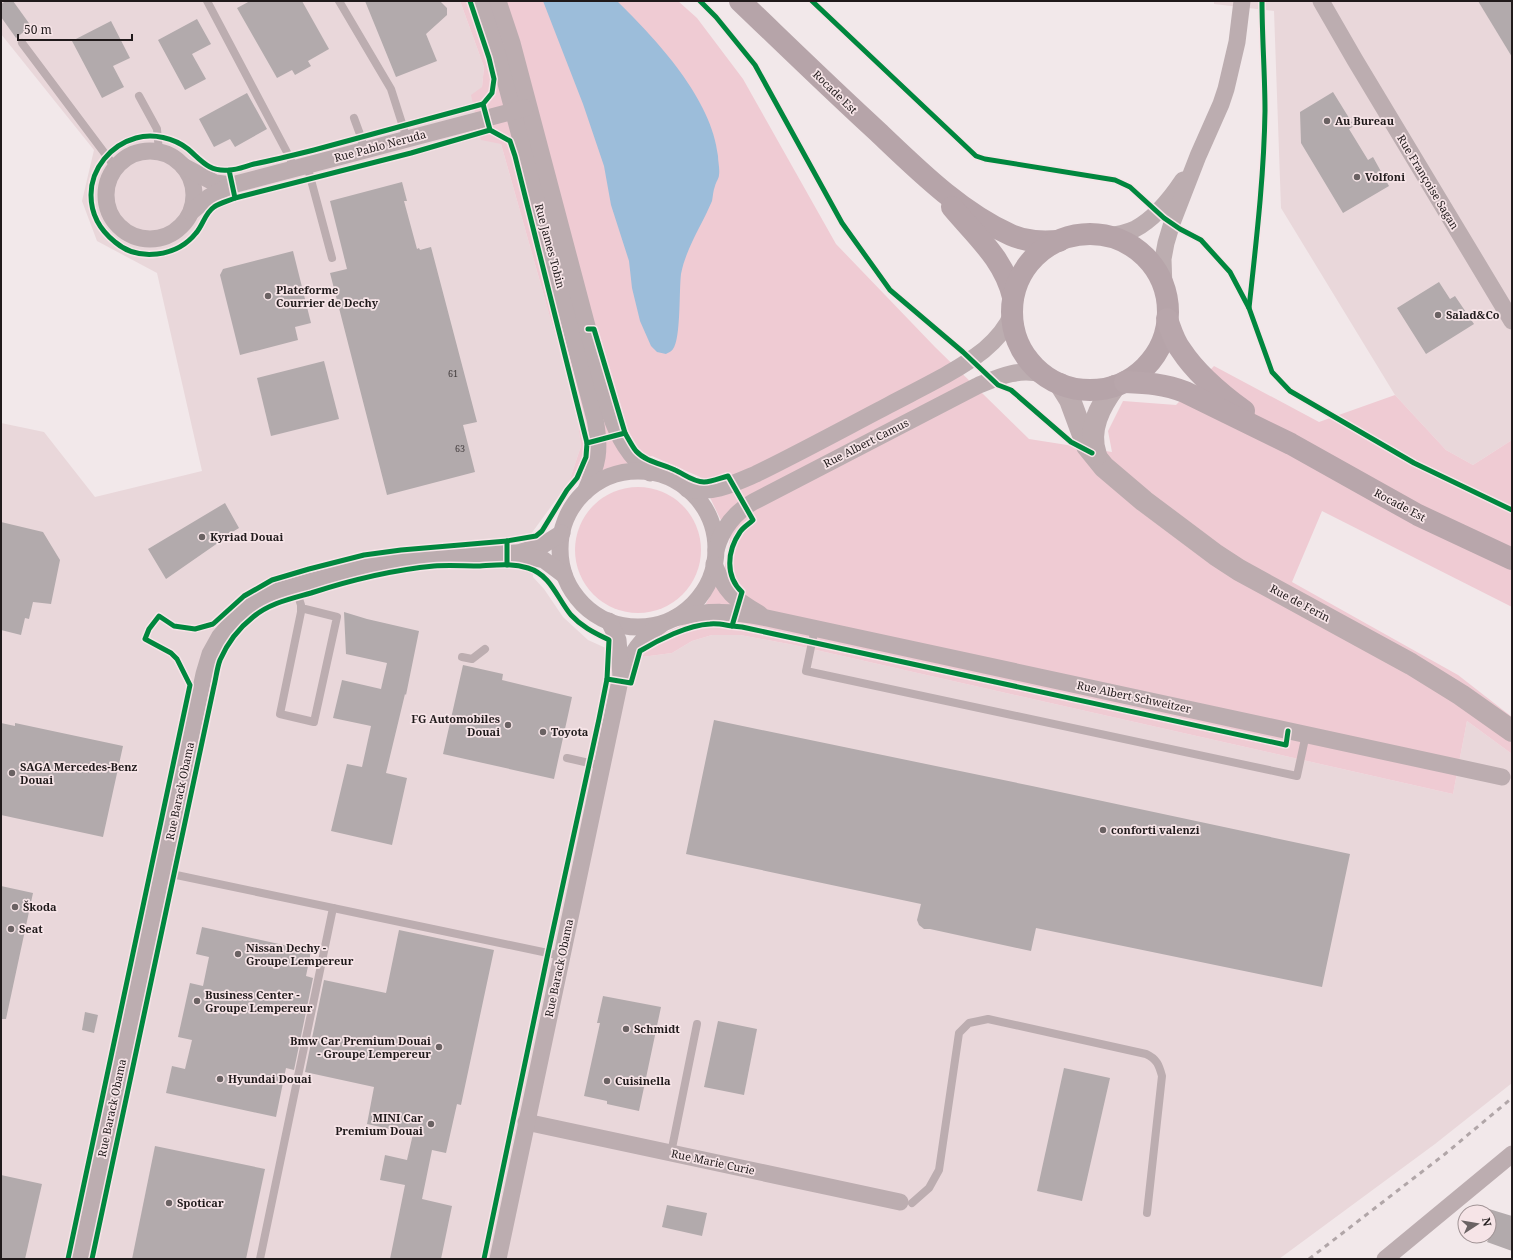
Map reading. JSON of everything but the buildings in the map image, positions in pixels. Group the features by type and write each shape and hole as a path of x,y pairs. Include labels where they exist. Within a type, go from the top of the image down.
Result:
{"highway":[{"name":"Rocade Est","path":"1168,319 1176,343 1193,365 1233,403 1291,444"},
{"name":"Rocade Est","path":"1120,384 1155,384 1178,389 1291,444 1418,515 1512,559"}],"main road":[{"name":"Rocade Est","path":"740,1 930,182 999,262 1006,274 1013,306 1014,331 1020,347 1030,362 1051,379"},
{"name":"Rocade Est","path":"930,182 974,214 1012,235 1025,240 1041,242 1059,241"},
{"path":"1013,306 1018,282 1026,267 1038,255 1059,241 1083,235 1107,236 1128,244 1140,252 1154,268 1164,288 1167,300 1168,319 1163,338 1155,356 1141,371 1120,384 1106,389 1078,389 1051,379"}],"street":[{"name":"Rue James Tobin","path":"481,1 495,42 521,108 614,422 629,453 650,473"},
{"name":"Rue James Tobin","path":"498,1 508,29 521,108 596,424 599,444 598,457 585,492"},
{"path":"1164,288 1163,259 1166,243 1172,223 1198,156 1221,104 1238,42 1242,1"},
{"name":"Rue Françoise Sagan","path":"1321,1 1512,321"},
{"name":"Rue Pablo Neruda","path":"191,212 209,197 232,185 521,108"},
{"name":"Rue Pablo Neruda","path":"183,166 190,178 194,191 191,212 184,224 173,233 166,236 146,239 126,233 120,228 112,218 105,198 107,182 115,167 127,156 143,151 159,152 172,157 183,166 216,182 232,185"},
{"path":"1107,236 1124,233 1135,229 1157,212 1178,188 1198,156"},
{"name":"Rue Albert Camus","path":"687,489 700,491 713,490 756,474 933,382 984,350 1001,333 1009,322 1013,306"},
{"name":"Rue Albert Camus","path":"669,620 686,611 699,598 708,582 722,534 729,522 740,511 753,502 977,386 1014,373 1030,371 1051,379"},
{"name":"Rue de Ferin","path":"1051,379 1070,400 1087,446 1116,479 1144,501 1239,570 1411,664 1461,695 1512,731"},
{"name":"Rue de Ferin","path":"1099,461 1094,444 1094,428 1100,409 1120,384"},
{"path":"609,622 598,616 579,601 564,575 560,557 562,533 570,511 585,492 600,481 618,474 631,472 650,473 666,477 687,489 699,502 708,517 714,534 715,558"},
{"name":"Rue Barack Obama","path":"80,1259 204,674 214,645 225,628 250,606 268,595 362,567 431,556 516,553 543,545 562,533"},
{"name":"Rue Barack Obama","path":"516,553 544,560 564,575"},
{"name":"Rue Albert Schweitzer","path":"715,558 721,582 729,592 739,601 767,618"},
{"name":"Rue Albert Schweitzer","path":"609,622 639,627 713,612 748,614 1502,777"},
{"name":"Rue Barack Obama","path":"621,676 639,644 647,635 669,620"},
{"name":"Rue Barack Obama","path":"498,1259 621,676 618,640 609,622"},
{"name":"Rue Marie Curie","path":"526,1122 906,1202"},
{"path":"1385,1259 1512,1154"}],"lane":[{"path":"208,1 290,156 301,167 332,258"},
{"path":"339,1 391,89 407,139"},
{"path":"22,43 115,167"},
{"path":"139,96 158,129 159,152"},
{"path":"354,118 364,150"},
{"path":"295,586 301,608 280,714 314,722 337,616 301,608"},
{"path":"815,628 806,671 1297,776 1306,734"},
{"path":"462,657 472,659 485,649"},
{"path":"568,758 602,766"},
{"path":"162,872 562,956"},
{"path":"260,1259 333,908"},
{"path":"906,1202 929,1188 938,1170 959,1033 969,1023 988,1019 1146,1054 1154,1058 1158,1063 1162,1076 1147,1213"},
{"path":"671,1153 697,1024"}],"shaded area":[{"path":"1,1 460,1 484,67 482,87 501,144 576,409 581,446 569,482 531,534 533,577 544,589 563,617 588,640 608,649 642,657 672,653 692,641 712,635 740,635 794,645 1453,794 1467,721 1512,754 1512,1083 1435,1144 1279,1259 1,1259 1,423 44,432 95,497 202,471 157,273 97,241 82,201 94,150 1,34"},
{"path":"460,1 678,1 697,18 743,79 836,244 935,347 1029,439 1112,452 1108,431 1123,401 1176,405 1214,366 1319,422 1395,395 1446,450 1473,465 1512,440 1512,607 1322,511 1292,582 1458,675 1512,717 1512,754 1467,721 1453,794 794,645 740,635 712,635 692,641 672,653 642,657 653,638 698,618 724,571 730,539 700,477 652,456 569,482 581,446 576,409 501,144 481,140 471,95 482,87 484,67"},
{"path":"1214,1 1512,1 1512,440 1473,465 1446,450 1395,395 1281,208 1274,11 1214,4"},
{"path":"644,487 656,489 668,494 683,505 694,520 699,532 701,550 699,568 694,580 683,595 668,606 656,611 632,613 620,611 608,606 593,595 582,580 577,568 575,544 577,532 582,520 593,505 608,494 620,489"}],"water":[{"path":"543,1 617,1 665,52 680,72 694,92 714,135 718,156 719,176 714,188 712,201 683,264 676,344 671,351 666,354 657,352 651,346 640,321 632,288 629,261 611,205 604,166 583,104"}],"railway":[{"path":"1309,1259 1445,1154 1512,1098"}],"cycle path":[{"path":"470,1 489,58 494,79 492,93 483,104 490,130 510,141 515,156 587,443"},
{"path":"700,1 716,17 755,65 842,223 890,290 963,352 998,385 1011,390 1071,442 1092,453"},
{"path":"812,1 976,156 985,159 1115,180 1130,187 1164,218 1180,229 1201,240 1230,272 1249,308 1272,372 1290,391 1414,463 1512,510"},
{"path":"1249,308 1263,160 1265,97 1262,1"},
{"path":"229,170 235,198 214,207 208,212 196,233 188,241 168,252 146,254 124,248 115,242 101,227 97,221 91,202 92,185 104,159 118,146 136,138 156,136 170,139 188,149 206,165 216,169 232,170 314,150 483,104"},
{"path":"235,198 411,153 490,130"},
{"path":"588,329 594,329 625,433"},
{"path":"507,565 507,541 536,536 542,531 567,490 577,478 586,457 587,443 625,433 640,455 692,479 700,482 707,482 728,476 753,520 740,532 732,547 730,555 730,571 736,586 742,592 732,626 715,624 701,625 683,630 655,642 640,651 631,683 607,679"},
{"path":"68,1259 190,685 177,659 171,653 145,639 149,629 159,616 174,626 195,629 213,624 244,596 272,580 364,555 401,550 507,541"},
{"path":"92,1259 217,670 226,648 243,626 266,608 280,602 326,588 372,576 418,568 440,566 510,565 522,566 536,571 548,581 575,619 609,640 607,679 599,719 484,1259"},
{"path":"732,626 1286,745 1288,731"}],"place":[{"name":"Au Bureau","path":"1327,121"},
{"name":"Volfoni","path":"1357,177"},
{"name":"Plateforme Courrier de Dechy","path":"268,296"},
{"name":"Salad&Co","path":"1438,315"},
{"name":"Kyriad Douai","path":"202,537"},
{"name":"FG Automobiles Douai","path":"508,725"},
{"name":"Toyota","path":"543,732"},
{"name":"SAGA Mercedes-Benz Douai","path":"12,773"},
{"name":"conforti valenzi","path":"1103,830"},
{"name":"Škoda","path":"15,907"},
{"name":"Seat","path":"11,929"},
{"name":"Nissan Dechy - Groupe Lempereur","path":"238,954"},
{"name":"Business Center - Groupe Lempereur","path":"197,1001"},
{"name":"Schmidt","path":"626,1029"},
{"name":"Bmw Car Premium Douai - Groupe Lempereur","path":"439,1047"},
{"name":"Hyundai Douai","path":"220,1079"},
{"name":"Cuisinella","path":"607,1081"},
{"name":"MINI Car Premium Douai","path":"431,1124"},
{"name":"Spoticar","path":"169,1203"}]}
